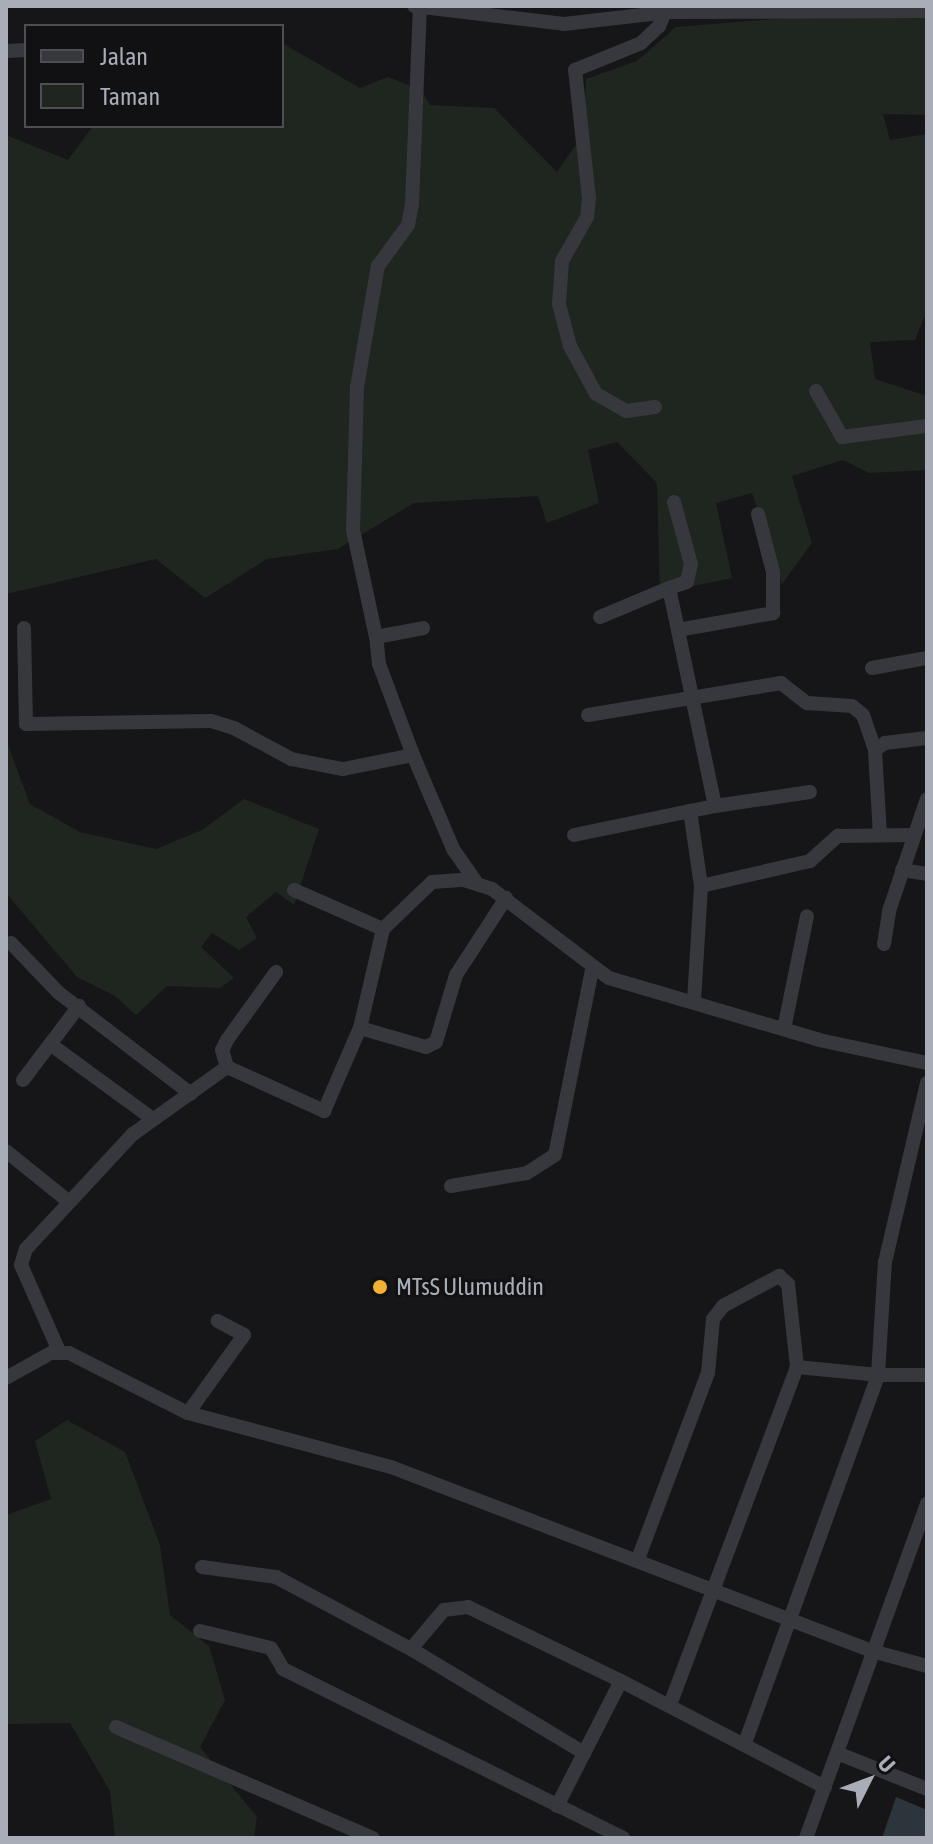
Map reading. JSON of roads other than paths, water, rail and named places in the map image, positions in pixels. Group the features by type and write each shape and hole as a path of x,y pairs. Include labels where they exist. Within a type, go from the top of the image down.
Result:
{"street":[{"path":"410,6 564,24 668,9 863,8 927,11"},
{"path":"420,6 412,204 408,225 378,266 357,387 353,530 379,664 453,849 475,881 506,898 592,970 784,1029 927,1063"},
{"path":"655,407 626,411 596,394 570,346 559,304 562,261 587,217 589,198 575,70 641,43 668,9"},
{"path":"816,391 842,437 927,426"},
{"path":"600,617 690,577 674,502"},
{"path":"678,630 773,613 773,572 758,514"},
{"path":"669,588 715,806"},
{"path":"24,628 22,706 26,724 34,727 211,721 291,759 343,769 413,755"},
{"path":"376,637 423,628"},
{"path":"872,668 927,658"},
{"path":"588,715 692,701 781,683 807,703 852,706 863,715 875,750 880,835"},
{"path":"875,750 885,743 927,738"},
{"path":"574,835 715,806 810,792"},
{"path":"884,944 902,870 927,799"},
{"path":"690,811 701,886 694,1001"},
{"path":"701,886 810,861 826,841 838,836 914,835"},
{"path":"902,870 927,874"},
{"path":"276,972 227,1040 222,1050 227,1067 321,1112 360,1028 383,929 432,882 475,881"},
{"path":"294,890 383,929"},
{"path":"360,1028 426,1047 436,1042 456,975 506,898"},
{"path":"784,1029 807,916"},
{"path":"11,943 42,978 191,1094"},
{"path":"451,1186 527,1173 555,1155 592,970"},
{"path":"23,1080 79,1006"},
{"path":"50,1044 153,1119"},
{"path":"227,1067 153,1119 68,1201 21,1258 59,1351 188,1413 391,1467 872,1651 927,1666"},
{"path":"745,1743 878,1375 885,1262 927,1083"},
{"path":"6,1151 68,1201"},
{"path":"638,1559 708,1373 711,1326 719,1310 779,1276 788,1284 797,1367 716,1590 671,1703"},
{"path":"188,1413 244,1335 218,1321"},
{"path":"6,1378 59,1351"},
{"path":"797,1367 878,1375 927,1375"},
{"path":"806,1838 872,1651 923,1525 927,1503"},
{"path":"202,1567 276,1577 411,1649 584,1753"},
{"path":"411,1649 444,1610 468,1607 671,1703 825,1787"},
{"path":"200,1631 271,1648 283,1669 557,1806 592,1831 623,1838"},
{"path":"557,1806 621,1681"},
{"path":"116,1727 373,1838"},
{"path":"837,1753 927,1789"}],"place":[{"name":"MTsS Ulumuddin","path":"380,1287"}]}
